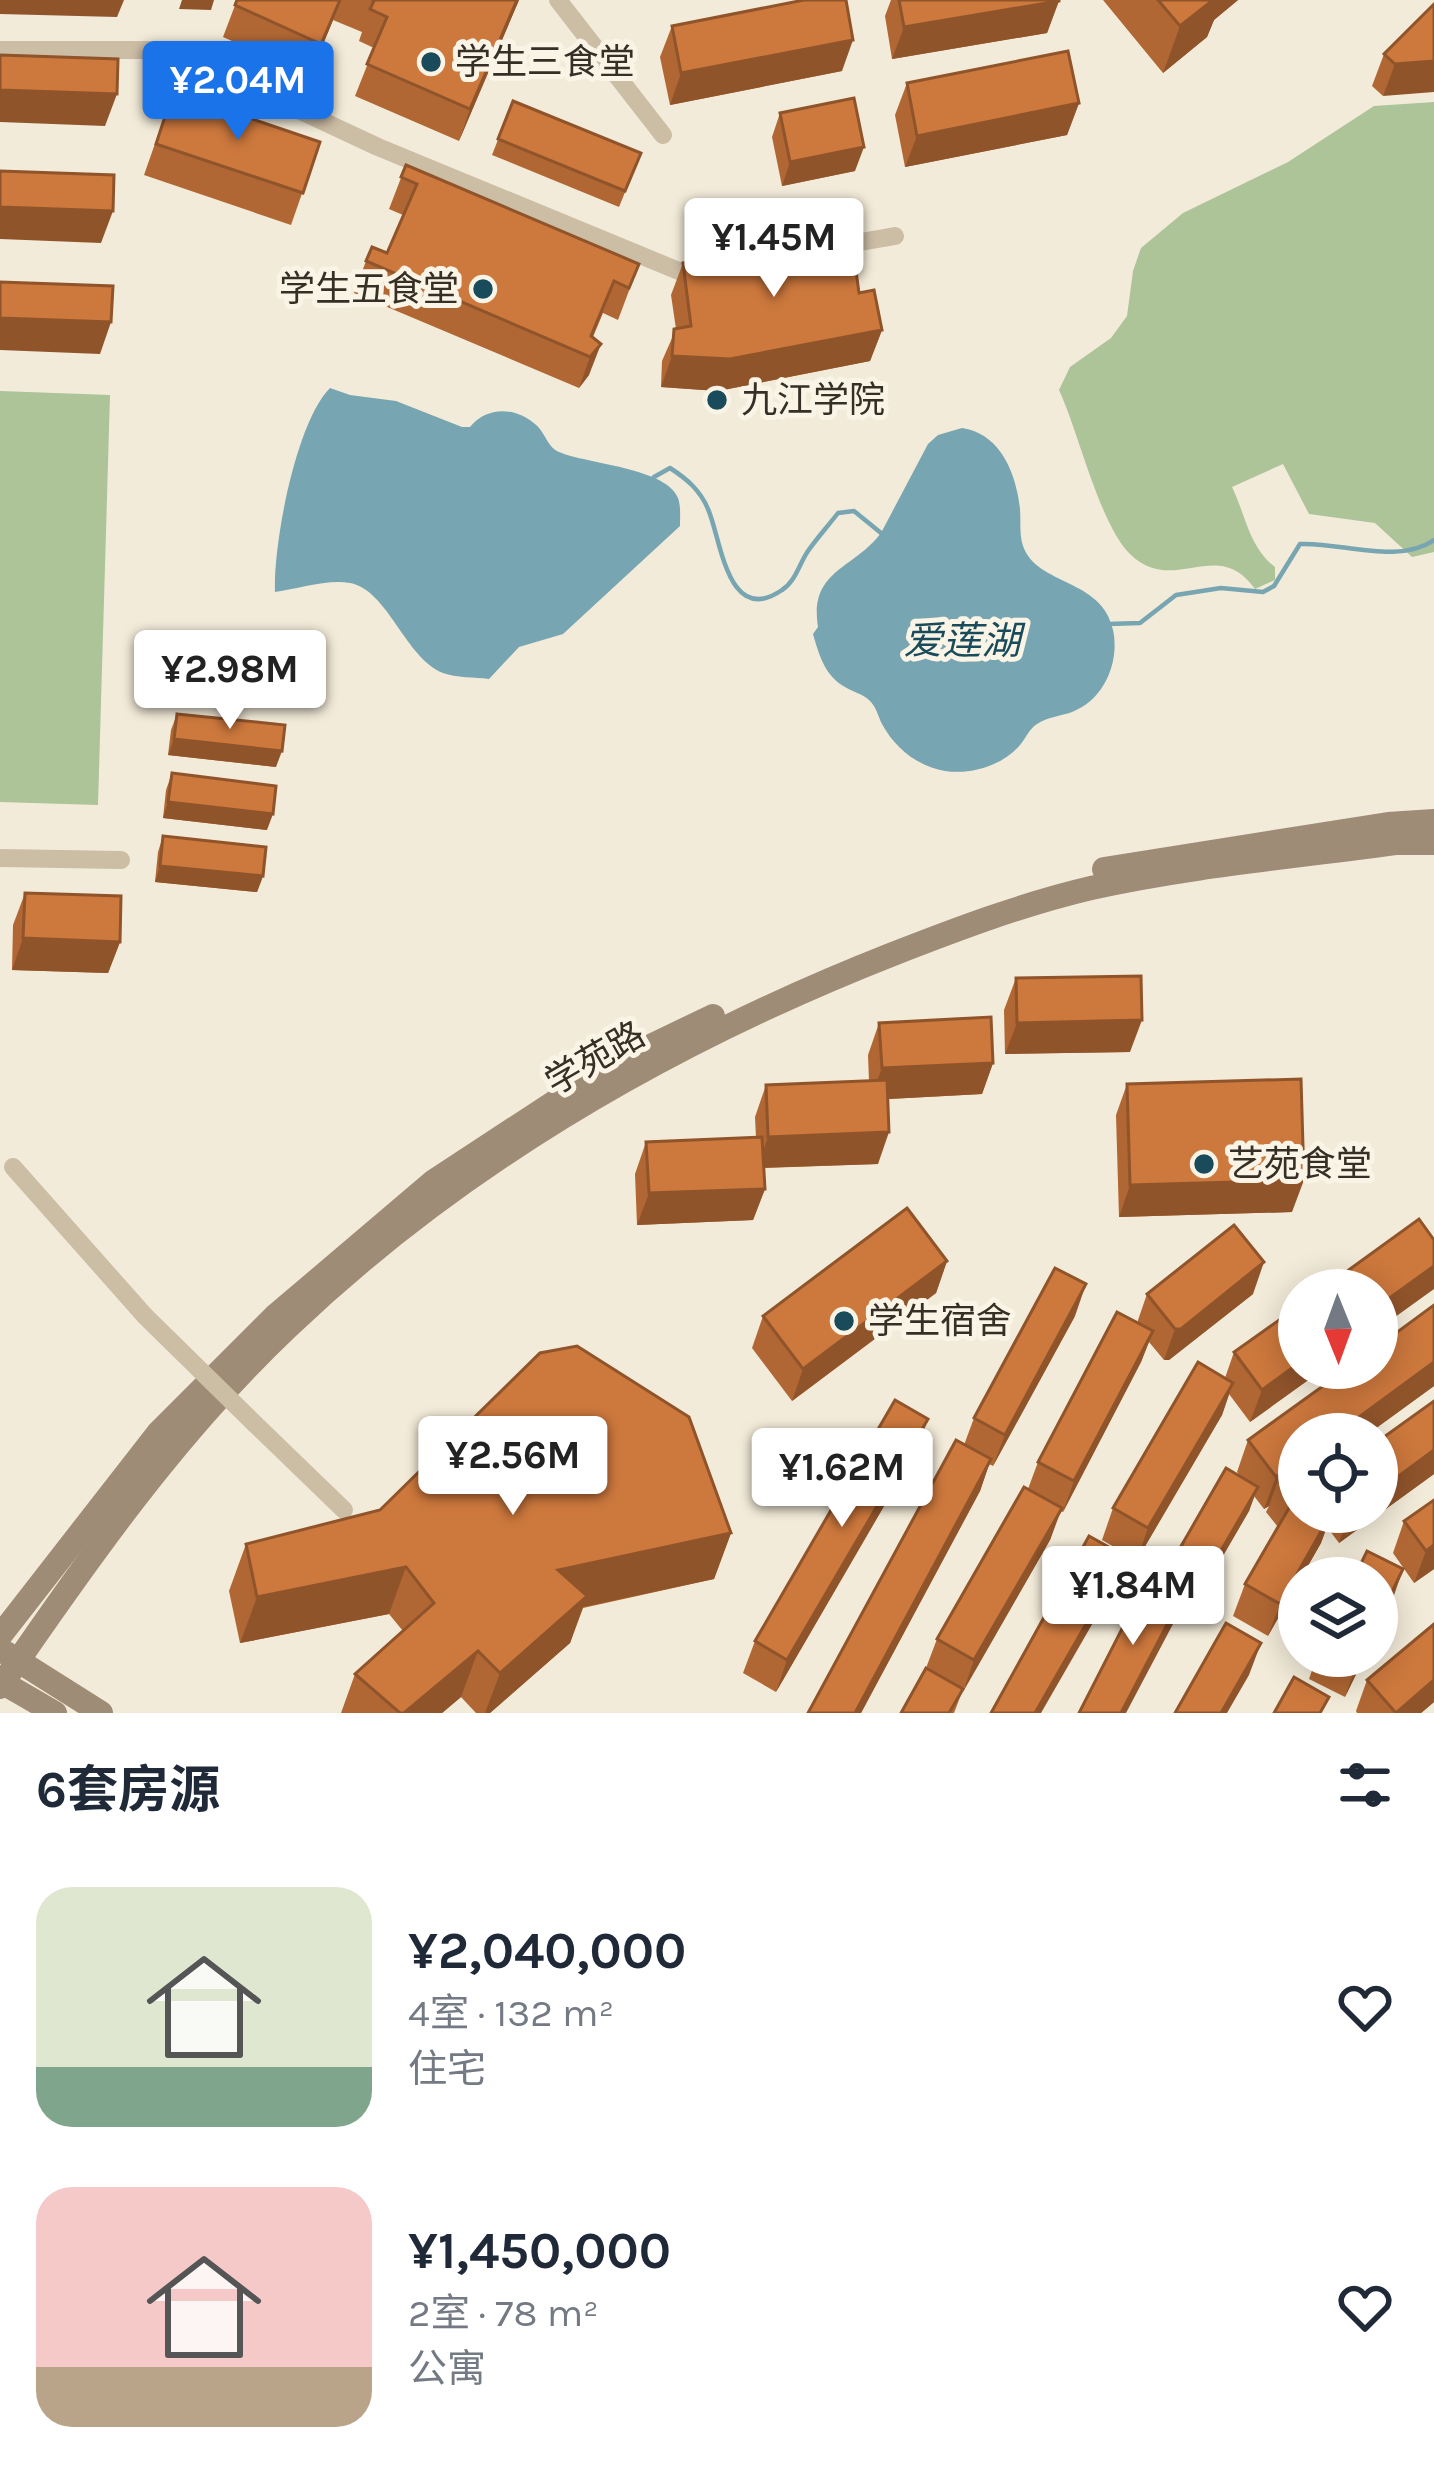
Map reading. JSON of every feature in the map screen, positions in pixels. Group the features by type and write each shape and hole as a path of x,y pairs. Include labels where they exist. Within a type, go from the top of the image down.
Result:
{"street":[{"path":"558,0 663,135"},
{"path":"0,50 170,50 378,147 640,256 686,274 709,270"},
{"path":"802,253 895,236"},
{"name":"学苑路","path":"0,1636 158,1432 275,1316 434,1181 611,1065 806,970 954,914 1080,874 1180,855 1434,821"},
{"name":"学苑路","path":"1,1684 9,1655 175,1448 288,1327 443,1196 623,1079 803,989 956,929 1088,889 1395,843 1434,843"},
{"path":"0,858 122,860"},
{"path":"13,1167 145,1316 344,1510"},
{"path":"9,1655 100,1713"},
{"path":"1,1684 55,1713"}],"green space":[{"path":"1434,102 1434,552 1412,557 1375,523 1309,514 1283,464 1232,487 1254,541 1275,567 1275,580 1255,589 1226,567 1163,570 1146,566 1130,554 1109,522 1059,390 1070,367 1111,338 1127,316 1141,248 1183,213 1288,162 1374,106"},
{"path":"0,391 110,395 98,805 0,802"}],"water":[{"path":"330,388 396,401 462,427 493,412 519,414 535,424 559,452 643,473 671,488 679,501 680,526 563,634 519,647 489,679 443,673 418,654 363,588 332,582 275,592 278,545 297,455"},
{"name":"爱莲湖","path":"962,428 987,438 1004,457 1015,482 1022,541 1030,559 1096,601 1107,613 1115,642 1112,667 1093,699 1037,724 1013,752 996,763 955,772 925,765 900,748 871,702 828,671 813,634 818,627 820,593 827,582 881,533 928,444 938,435"}],"building":[{"path":"237,0 340,0 321,44 235,5"},
{"path":"372,0 517,0 470,109 367,64 387,17 370,9"},
{"path":"804,0 846,0 853,40 681,73 672,26"},
{"path":"899,0 1059,0 1059,1 904,27"},
{"path":"1158,0 1213,0 1180,26"},
{"path":"1434,4 1434,61 1395,64 1384,54"},
{"path":"1068,51 1079,103 917,136 907,83"},
{"path":"0,55 118,59 117,94 0,90"},
{"path":"173,92 320,142 303,193 156,144"},
{"path":"854,98 864,147 790,162 780,113"},
{"path":"513,101 641,153 625,191 498,139"},
{"name":"学生五食堂","path":"406,165 639,264 629,288 614,281 591,336 601,344 590,357 366,261 372,247 387,253 417,184 401,177"},
{"path":"0,171 114,175 113,211 0,207"},
{"path":"851,234 859,293 874,290 882,330 730,359 672,356 674,329 691,326 683,263"},
{"path":"0,282 113,286 111,322 0,318"},
{"path":"177,714 285,725 282,751 174,739"},
{"path":"172,773 276,786 273,814 168,802"},
{"path":"163,836 266,847 263,876 160,866"},
{"path":"25,893 121,896 120,942 23,938"},
{"path":"1141,976 1142,1020 1017,1023 1016,978"},
{"path":"991,1017 993,1063 882,1068 879,1023"},
{"name":"艺苑食堂","path":"1301,1079 1304,1180 1130,1185 1127,1084"},
{"path":"887,1080 889,1132 768,1137 766,1085"},
{"path":"762,1137 765,1189 649,1193 646,1142"},
{"name":"学生宿舍","path":"907,1208 947,1261 803,1369 763,1316"},
{"path":"1419,1219 1434,1240 1434,1266 1398,1292 1398,1269 1350,1269"},
{"path":"1234,1225 1264,1262 1181,1329 1175,1329 1147,1294"},
{"path":"1055,1268 1086,1284 1005,1435 974,1418"},
{"path":"1434,1305 1434,1362 1398,1388 1398,1332"},
{"path":"1117,1312 1153,1331 1074,1481 1038,1462"},
{"path":"1278,1321 1278,1378 1262,1390 1234,1352"},
{"path":"577,1346 689,1417 731,1533 558,1570 587,1596 500,1673 478,1651 400,1713 355,1674 434,1603 406,1567 257,1597 246,1544 380,1510 540,1353"},
{"path":"1198,1362 1233,1383 1148,1528 1113,1508"},
{"path":"1319,1389 1397,1389 1365,1413 1286,1413"},
{"path":"895,1400 928,1419 787,1660 755,1641"},
{"path":"1434,1401 1434,1450 1398,1477 1398,1427"},
{"path":"1278,1418 1278,1476 1276,1477 1248,1440"},
{"path":"956,1440 991,1459 855,1713 808,1713"},
{"path":"1226,1468 1258,1487 1208,1573 1176,1555"},
{"path":"1024,1487 1062,1508 974,1660 937,1639"},
{"path":"1434,1500 1434,1545 1426,1551 1404,1521"},
{"path":"1278,1527 1278,1533 1320,1533 1307,1557 1278,1557 1278,1603 1245,1584"},
{"path":"1089,1536 1125,1556 1035,1713 991,1713"},
{"path":"1150,1574 1184,1592 1121,1713 1079,1713"},
{"path":"1226,1623 1261,1643 1221,1713 1175,1713"},
{"path":"1434,1624 1434,1680 1396,1713 1367,1680 1398,1677 1398,1654"},
{"path":"926,1668 963,1689 949,1713 901,1713"},
{"path":"1294,1677 1329,1697 1320,1713 1274,1713"}],"waterway":[{"path":"654,477 670,468 697,491 708,509 729,575 749,597 764,599 787,586 838,513 854,511 881,533"},
{"path":"1108,624 1140,623 1176,595 1221,588 1263,592 1274,586 1300,544 1387,552 1434,540"}],"place":[{"name":"学生三食堂","path":"431,62"},
{"name":"学生五食堂","path":"483,289"},
{"name":"九江学院","path":"717,400"},
{"name":"艺苑食堂","path":"1204,1164"},
{"name":"学生宿舍","path":"844,1321"}]}
